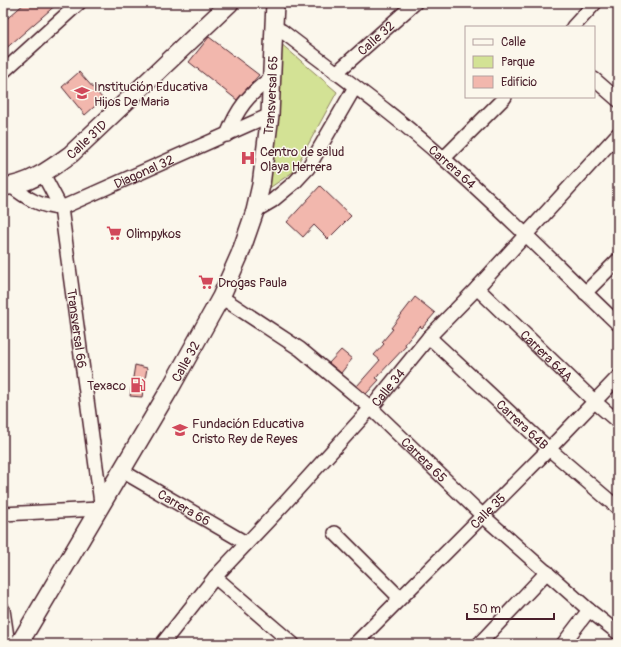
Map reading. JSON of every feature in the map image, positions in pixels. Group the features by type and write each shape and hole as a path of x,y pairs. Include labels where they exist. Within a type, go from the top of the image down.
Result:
{"street":[{"path":"3,72 79,3"},
{"name":"Calle 31D","path":"12,186 43,174 71,154 230,3"},
{"name":"Transversal 65","path":"255,211 261,185 270,115 275,3"},
{"name":"Calle 32","path":"336,73 415,3"},
{"path":"574,26 594,3"},
{"name":"Carrera 64","path":"274,27 282,31 356,87 444,158 618,324"},
{"path":"227,135 243,102 256,89 271,78"},
{"path":"595,80 618,100"},
{"path":"255,211 272,201 296,182 308,168 356,87"},
{"path":"444,158 503,98"},
{"name":"Diagonal 32","path":"61,208 270,115"},
{"name":"Calle 34","path":"162,644 215,577 371,408 429,337 477,288 618,134"},
{"path":"43,174 61,208"},
{"path":"12,186 36,203 49,207 61,208"},
{"name":"Transversal 66","path":"61,208 100,506"},
{"name":"Calle 32","path":"18,644 122,471 221,297 240,254 255,211"},
{"path":"586,294 618,260"},
{"name":"Carrera 64A","path":"477,288 594,401 618,422"},
{"name":"Carrera 65","path":"221,297 300,349 371,408 483,516 589,610 618,633"},
{"name":"Carrera 64B","path":"429,337 549,449 618,508"},
{"name":"Calle 35","path":"355,644 549,449 618,376"},
{"name":"Carrera 66","path":"122,471 246,543"},
{"path":"3,514 100,506"},
{"path":"335,533 400,598"},
{"path":"479,644 547,572"},
{"path":"215,577 293,644"},
{"path":"3,610 8,644"},
{"path":"563,644 589,610"}],"green space":[{"path":"279,42 337,92 293,172 268,189"}],"building":[{"path":"25,3 58,3 3,51 3,22"},
{"path":"209,37 259,75 237,100 189,62"},
{"name":"Institución Educativa Hijos De Maria","path":"79,72 103,99 85,115 62,87"},
{"path":"320,186 351,216 328,239 314,225 303,237 287,222"},
{"path":"415,297 435,313 422,328 420,326 405,344 406,346 376,378 379,380 366,394 357,386 380,360 374,355 384,344 382,342 393,329 391,328"},
{"path":"341,350 352,359 341,373 329,363"},
{"name":"Texaco","path":"135,365 147,368 142,397 130,396"}],"place":[{"name":"Institución Educativa Hijos De Maria","path":"82,93"},
{"name":"Centro de salud Olaya Herrera","path":"248,158"},
{"name":"Olimpykos","path":"114,233"},
{"name":"Drogas Paula","path":"206,282"},
{"name":"Texaco","path":"138,385"},
{"name":"Fundación Educativa Cristo Rey de Reyes","path":"180,430"}]}
